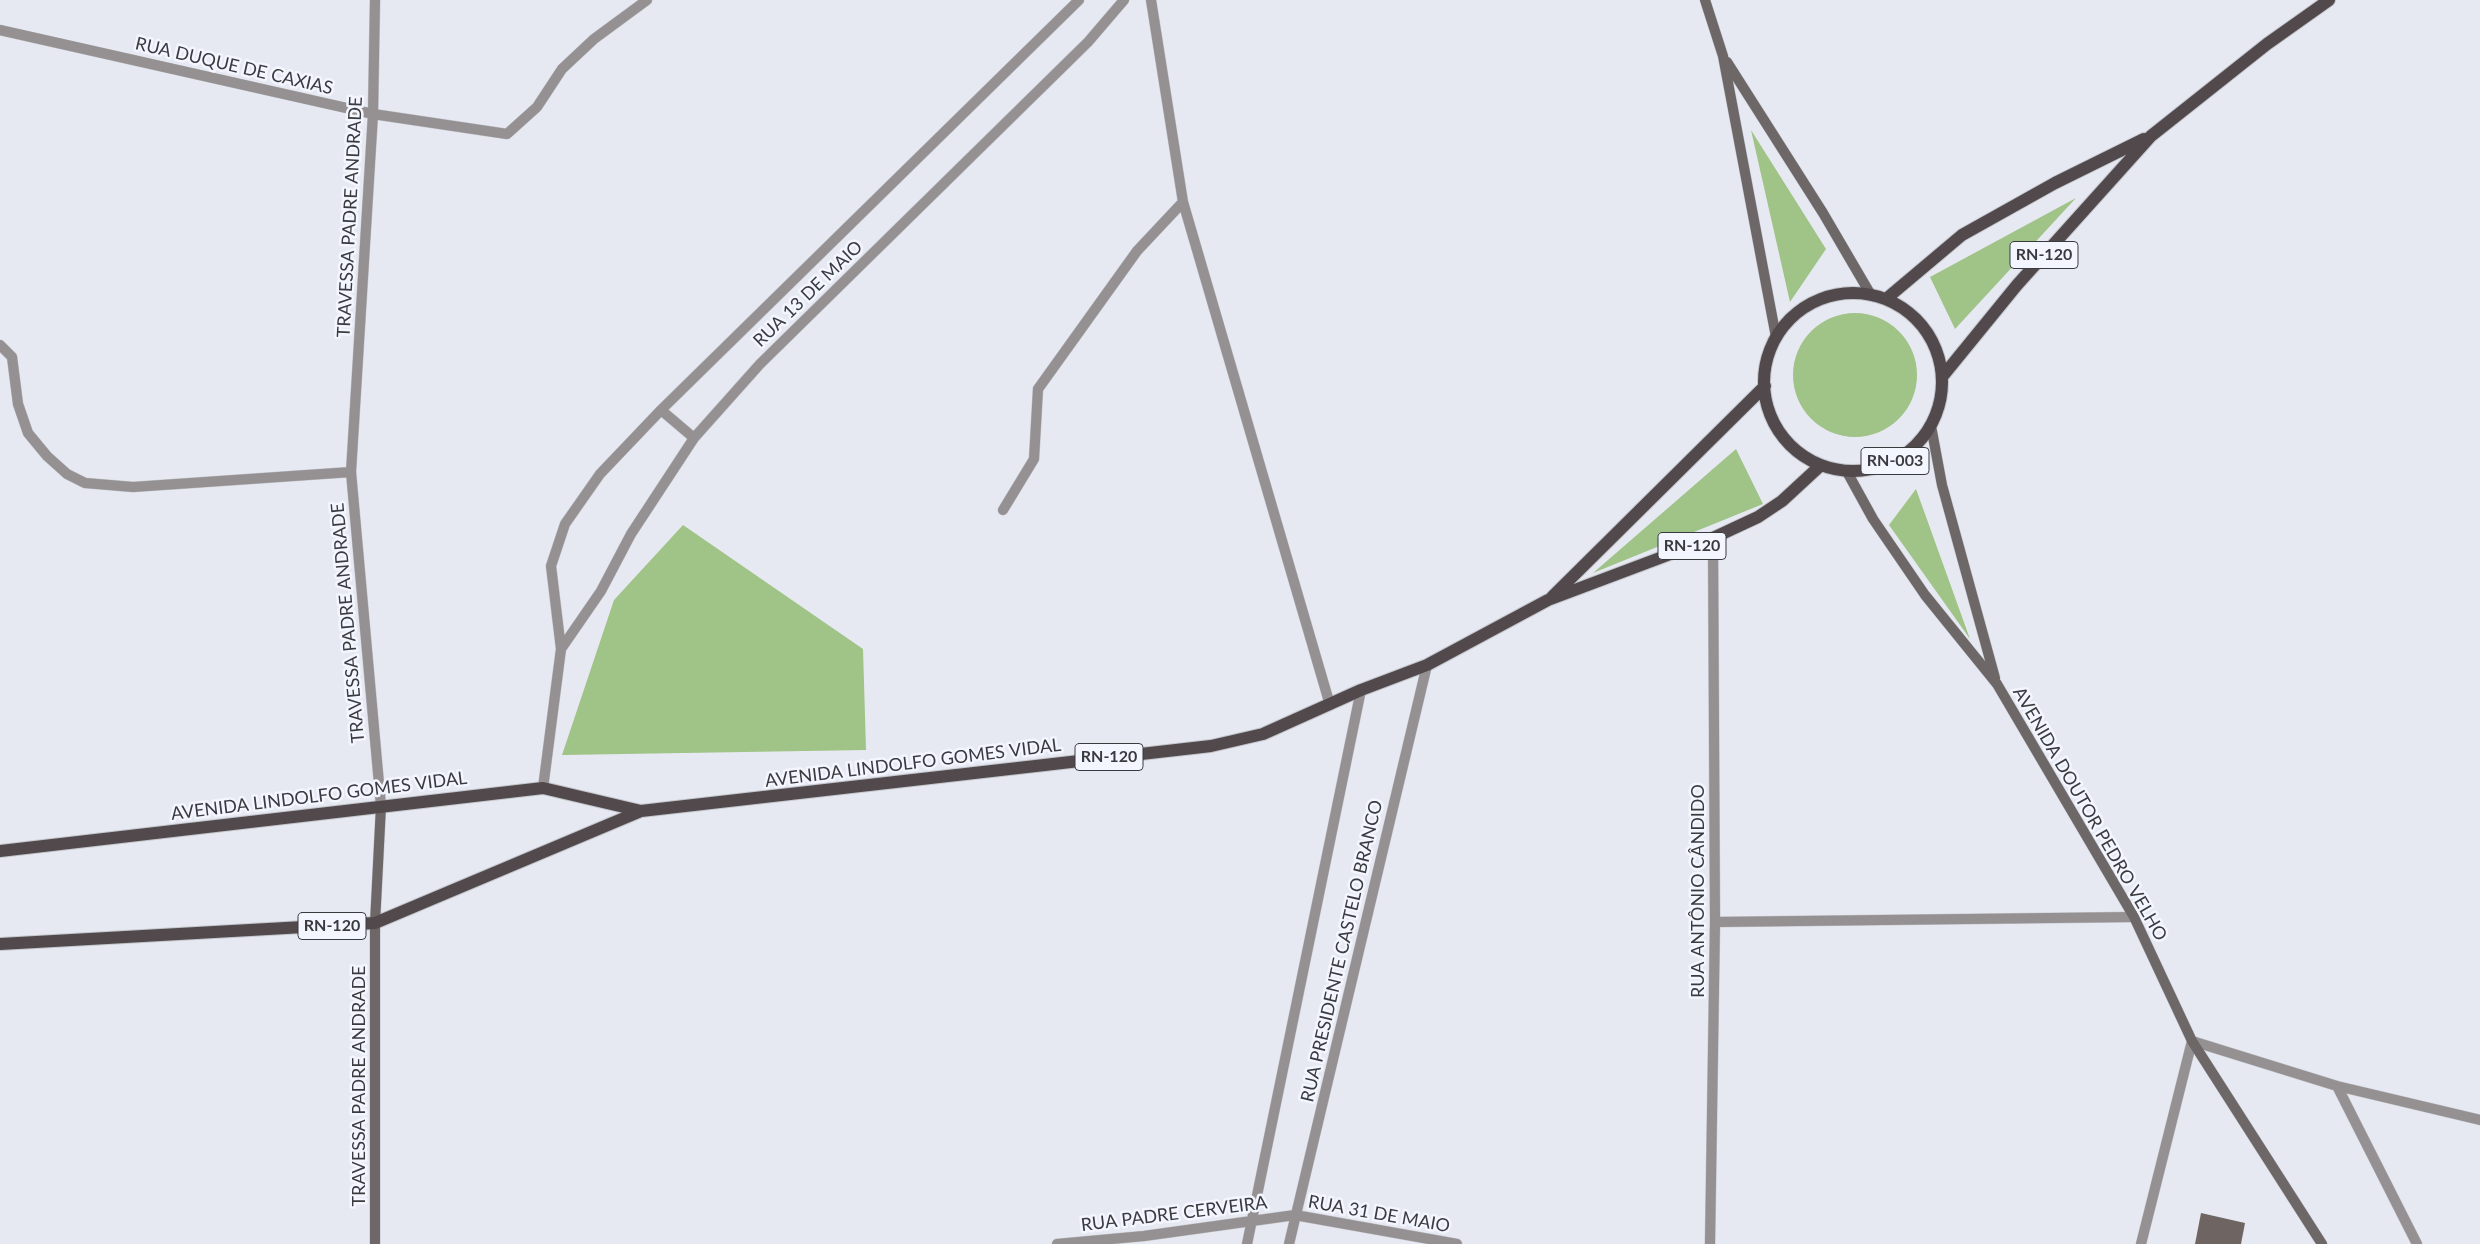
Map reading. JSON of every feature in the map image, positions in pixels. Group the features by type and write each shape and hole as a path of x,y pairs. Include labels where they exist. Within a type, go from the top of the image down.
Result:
{"main road":[{"path":"1705,0 1723,56 1776,338"},
{"name":"RN-120","path":"1942,377 2016,285 2150,136 2267,44 2329,0"},
{"path":"1723,56 1823,214 1871,295"},
{"name":"RN-120","path":"1886,299 1941,252 1984,222 2150,136"},
{"name":"RN-003","path":"1861,293 1886,299 1908,311 1926,330 1938,352 1942,377 1940,402 1931,426 1915,446 1895,461 1871,470 1846,470 1821,465 1799,452 1782,434 1770,411 1765,386 1767,361 1776,338 1792,317 1812,303 1836,294 1861,293"},
{"name":"AVENIDA LINDOLFO GOMES VIDAL","path":"1548,600 1765,386"},
{"name":"AVENIDA DOUTOR PEDRO VELHO","path":"1931,426 1944,494 1997,684"},
{"name":"AVENIDA LINDOLFO GOMES VIDAL","path":"0,944 375,923 641,811 1211,746 1276,730 1361,690 1427,665 1548,600 1713,538 1758,517 1774,506 1821,465"},
{"name":"AVENIDA DOUTOR PEDRO VELHO","path":"1846,470 1873,519 1925,596 1997,684 2134,917 2192,1041 2322,1244"},
{"name":"AVENIDA LINDOLFO GOMES VIDAL","path":"0,851 543,788 641,811"},
{"name":"TRAVESSA PADRE ANDRADE","path":"375,1244 375,923 381,806"}],"street":[{"name":"TRAVESSA PADRE ANDRADE","path":"375,0 373,114 351,472 381,806"},
{"name":"RUA DUQUE DE CAXIAS","path":"0,30 373,114 507,134 537,107 562,69 628,12 647,0"},
{"name":"RUA 13 DE MAIO","path":"543,788 562,649 551,566 565,524 600,474 661,410 1079,0"},
{"name":"RUA 13 DE MAIO","path":"562,649 601,590 631,534 694,438 760,364 1088,42 1124,0"},
{"path":"1151,0 1183,202 1330,705"},
{"path":"1003,510 1034,459 1038,389 1137,252 1183,202"},
{"path":"0,345 12,357 18,404 28,433 47,456 67,474 85,484 133,487 351,472"},
{"path":"661,410 694,438"},
{"name":"RUA ANTÔNIO CÂNDIDO","path":"1710,1244 1716,922 1713,538"},
{"name":"RUA PRESIDENTE CASTELO BRANCO","path":"1288,1244 1427,665"},
{"name":"RUA PRESIDENTE CASTELO BRANCO","path":"1246,1244 1252,1223 1361,690"},
{"path":"1716,922 2134,917"},
{"path":"2142,1244 2192,1041 2337,1086 2480,1120"},
{"path":"2337,1086 2418,1244"},
{"name":"RUA PADRE CERVEIRA","path":"1057,1244 1252,1223 1295,1215"},
{"name":"RUA 31 DE MAIO","path":"1295,1215 1457,1244"}],"green space":[{"path":"1751,130 1826,249 1790,302"},
{"path":"2076,198 1955,329 1930,277"},
{"path":"1855,313 1879,317 1899,331 1913,351 1917,375 1913,399 1899,419 1879,433 1855,437 1831,433 1811,419 1797,399 1793,375 1797,351 1811,331 1831,317"},
{"path":"1736,449 1763,504 1593,573"},
{"path":"1916,489 1970,639 1889,525"},
{"path":"683,525 863,649 866,750 562,755 614,600"}],"building":[{"path":"2201,1213 2245,1223 2241,1244 2195,1244"}]}
